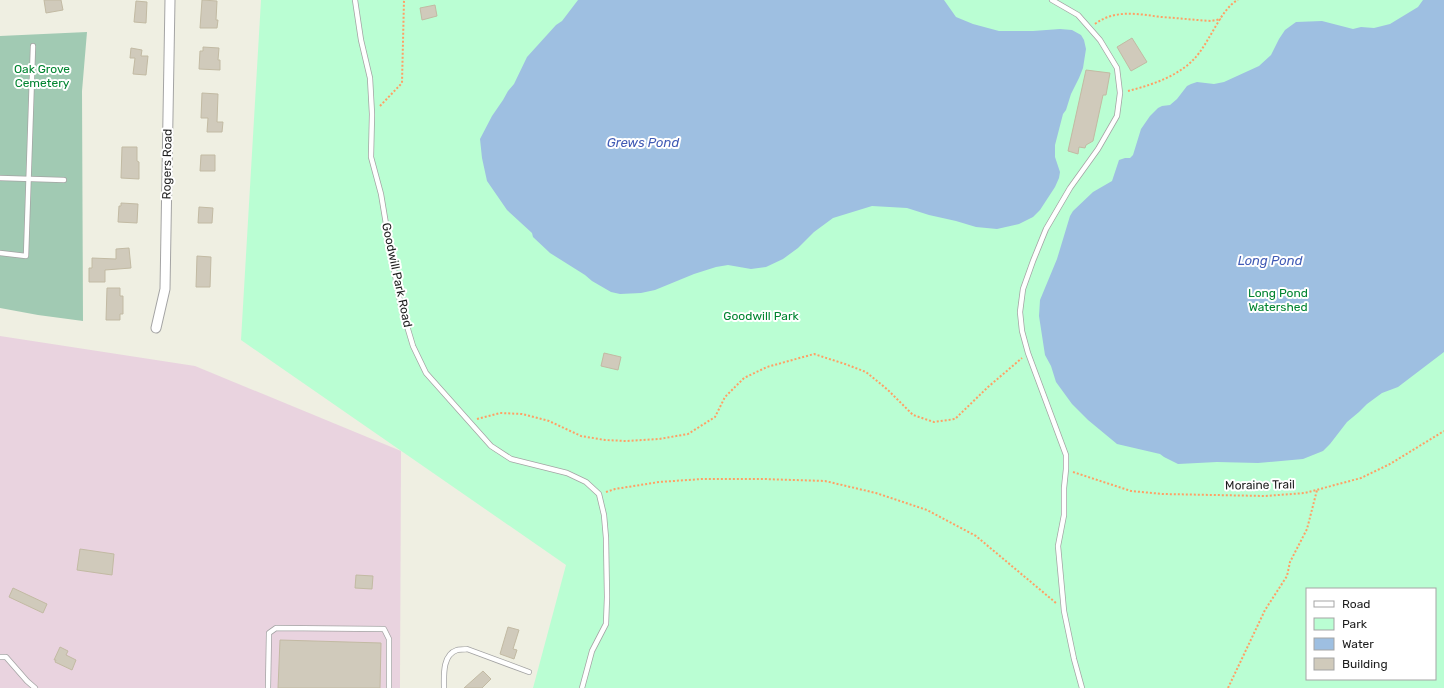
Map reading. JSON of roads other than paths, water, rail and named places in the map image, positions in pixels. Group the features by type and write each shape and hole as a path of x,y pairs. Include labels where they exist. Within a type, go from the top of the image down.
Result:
{"street":[{"name":"Rogers Road","path":"156,328 165,289 170,0"}],"lane":[{"name":"Goodwill Park Road","path":"355,0 361,40 370,78 372,114 371,157 381,194 401,306 411,339 426,373 491,446 511,459 567,473 586,482 599,494 604,515 606,538 606,624 592,651 582,688"},
{"path":"1052,0 1078,15 1100,40 1116,68 1120,93 1117,116 1098,149 1070,188 1046,229 1023,289 1020,312 1022,331 1028,353 1066,456 1064,515 1058,546 1064,610 1074,659 1082,688"},
{"path":"0,253 26,256 33,46"},
{"path":"0,178 64,180"},
{"path":"268,688 269,633 276,628 384,629 389,638 388,688"},
{"path":"444,688 444,674 447,658 456,650 467,649 529,672"},
{"path":"0,657 6,657 35,688"}],"water":[{"name":"Grews Pond","path":"578,0 944,0 956,17 973,24 999,31 1072,30 1081,35 1086,49 1083,68 1063,114 1055,145 1055,157 1060,172 1059,178 1040,210 1033,217 1019,224 997,229 976,227 907,208 872,206 833,218 814,232 798,248 783,259 766,267 751,269 728,265 694,274 655,290 641,293 620,294 611,292 550,253 533,237 532,233 507,210 487,181 482,158 480,139 492,116 514,84 527,57 556,25 562,21"},
{"name":"Long Pond","path":"1423,0 1444,0 1444,352 1398,387 1382,393 1367,404 1347,422 1323,451 1303,459 1258,463 1217,462 1178,464 1160,454 1117,444 1088,420 1072,404 1056,382 1051,366 1045,355 1039,316 1040,300 1057,259 1070,216 1073,211 1093,192 1112,181 1119,160 1130,158 1133,155 1141,129 1150,116 1158,108 1170,105 1177,99 1187,86 1197,82 1214,84 1224,82 1259,66 1271,55 1285,30 1296,22 1322,21 1353,29 1361,27 1374,28 1390,24 1418,7"}],"park label":[{"name":"Oak Grove Cemetery","path":"42,76"},
{"name":"Long Pond Watershed","path":"1278,300"},
{"name":"Goodwill Park","path":"761,316"}]}
